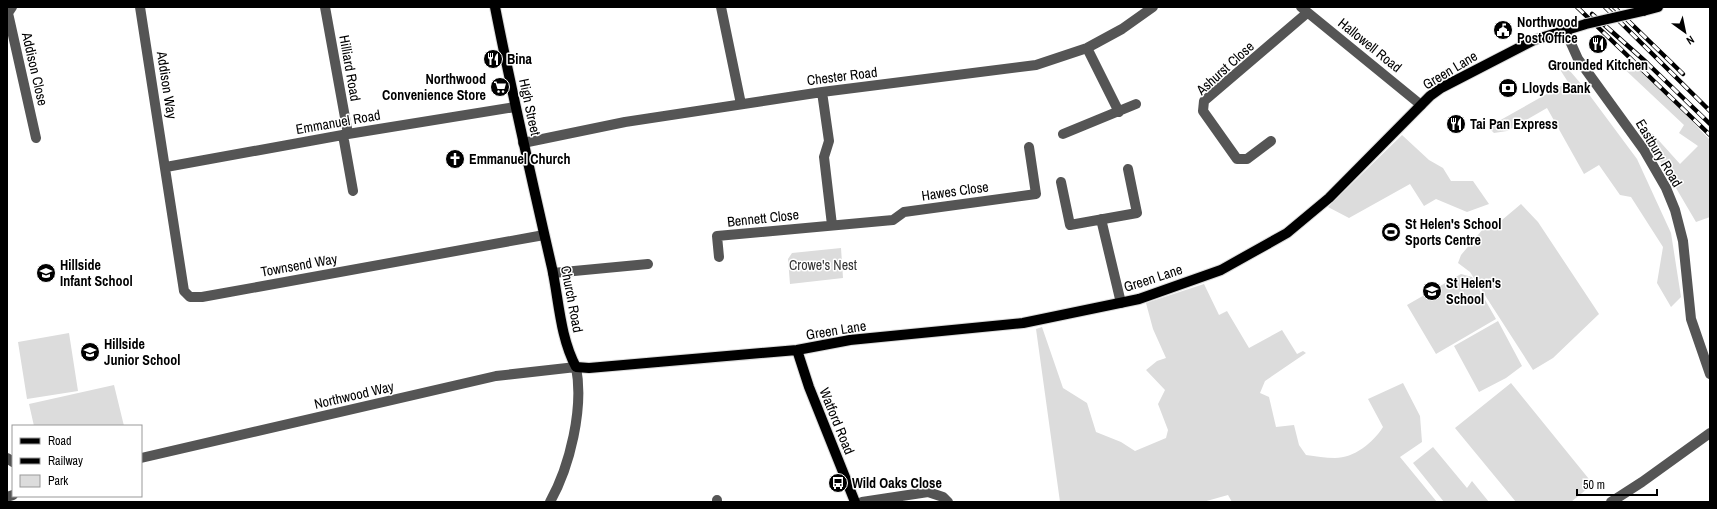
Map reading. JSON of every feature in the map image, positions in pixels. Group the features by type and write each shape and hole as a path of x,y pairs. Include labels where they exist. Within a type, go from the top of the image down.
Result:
{"main road":[{"name":"High Street","path":"495,7 515,107 544,235"},
{"name":"Green Lane","path":"576,367 589,368 797,350 850,340 1023,323 1139,299 1222,270 1288,233 1329,198 1421,105 1441,88 1464,75 1534,40 1586,24 1643,12 1658,7"},
{"name":"Church Road","path":"544,235 568,351 576,367"},
{"name":"Watford Road","path":"797,350 808,387 855,502"}],"street":[{"name":"Addison Close","path":"12,7 8,12 36,138"},
{"name":"Addison Way","path":"140,7 166,167"},
{"name":"Hilliard Road","path":"325,7 353,192"},
{"path":"721,7 741,104"},
{"name":"Chester Road","path":"523,143 625,122 741,104 822,92 1036,65 1087,48 1122,29 1153,7"},
{"name":"Hallowell Road","path":"1304,10 1421,105"},
{"name":"Ashurst Close","path":"1271,141 1247,159 1237,159 1203,112 1204,101 1304,10"},
{"name":"Eastbury Road","path":"1565,30 1578,59 1644,150 1666,188 1675,210 1683,241 1691,319 1710,374"},
{"path":"1087,48 1119,112"},
{"path":"822,92 829,141 824,157 832,225"},
{"path":"1063,134 1136,104"},
{"name":"Emmanuel Road","path":"166,167 345,135 515,107"},
{"name":"Hawes Close","path":"832,225 893,220 904,212 1036,194 1029,146"},
{"name":"Townsend Way","path":"166,167 184,291 190,297 202,297 544,235"},
{"path":"1060,182 1070,225 1102,220 1136,213 1128,169"},
{"path":"1102,220 1121,302"},
{"name":"Bennett Close","path":"719,257 717,236 832,225"},
{"path":"553,273 648,264"},
{"path":"550,502 566,464 575,428 578,378 576,367"},
{"name":"Northwood Way","path":"142,458 496,376 576,367"},
{"path":"1611,502 1642,482 1710,433"},
{"path":"862,502 928,492 943,497 948,502"}],"green space":[{"path":"1631,59 1710,140 1710,217 1696,222 1646,137 1653,134 1680,164 1698,146 1679,133 1684,125 1619,64"},
{"path":"1564,64 1582,85 1637,159 1671,233 1681,297 1671,307 1657,283 1663,247 1631,197 1620,195 1599,165 1584,174 1547,108 1507,131 1494,133 1488,127 1568,82 1559,68"},
{"path":"1402,135 1429,160 1443,168 1451,181 1473,181 1489,204 1467,212 1436,199 1424,206 1410,184 1349,218 1328,207"},
{"path":"1521,204 1538,222 1599,314 1553,358 1533,370 1470,272 1458,263 1461,255 1488,223 1502,220"},
{"name":"Crowe's Nest","path":"841,248 843,278 790,284 788,259 792,253"},
{"path":"1461,274 1472,277 1496,319 1436,354 1407,305"},
{"path":"1204,284 1219,315 1227,311 1249,348 1282,330 1297,354 1303,351 1306,353 1265,381 1260,393 1269,397 1276,427 1294,425 1299,445 1306,455 1331,458 1342,457 1356,452 1368,444 1383,427 1368,399 1403,383 1420,416 1422,442 1400,457 1437,502 1232,502 1228,495 1203,502 1060,502 1036,329 1042,327 1063,388 1087,403 1096,432 1121,442 1135,451 1166,438 1168,430 1158,404 1165,390 1146,370 1157,361 1166,358 1153,329 1146,303"},
{"path":"1498,321 1522,366 1506,378 1479,392 1454,346"},
{"path":"69,333 78,391 27,399 18,342"},
{"path":"1511,383 1593,484 1571,502 1516,502 1455,428"},
{"path":"114,385 124,425 34,425 29,404"},
{"path":"1433,447 1467,488 1472,481 1489,502 1444,502 1413,463"}],"railway":[{"path":"1577,7 1710,135"},
{"path":"1605,7 1710,111"},
{"path":"1614,7 1683,74"},
{"path":"1592,14 1646,62 1710,124"}],"place":[{"name":"Northwood Post Office","path":"1503,30"},
{"name":"Grounded Kitchen","path":"1598,44"},
{"name":"Bina","path":"493,59"},
{"name":"Northwood Convenience Store","path":"500,87"},
{"name":"Lloyds Bank","path":"1508,88"},
{"name":"Tai Pan Express","path":"1456,124"},
{"name":"Emmanuel Church","path":"455,159"},
{"name":"St Helen's School Sports Centre","path":"1391,232"},
{"name":"Hillside Infant School","path":"46,273"},
{"name":"St Helen's School","path":"1432,291"},
{"name":"Hillside Junior School","path":"90,352"},
{"name":"Wild Oaks Close","path":"838,483"}]}
